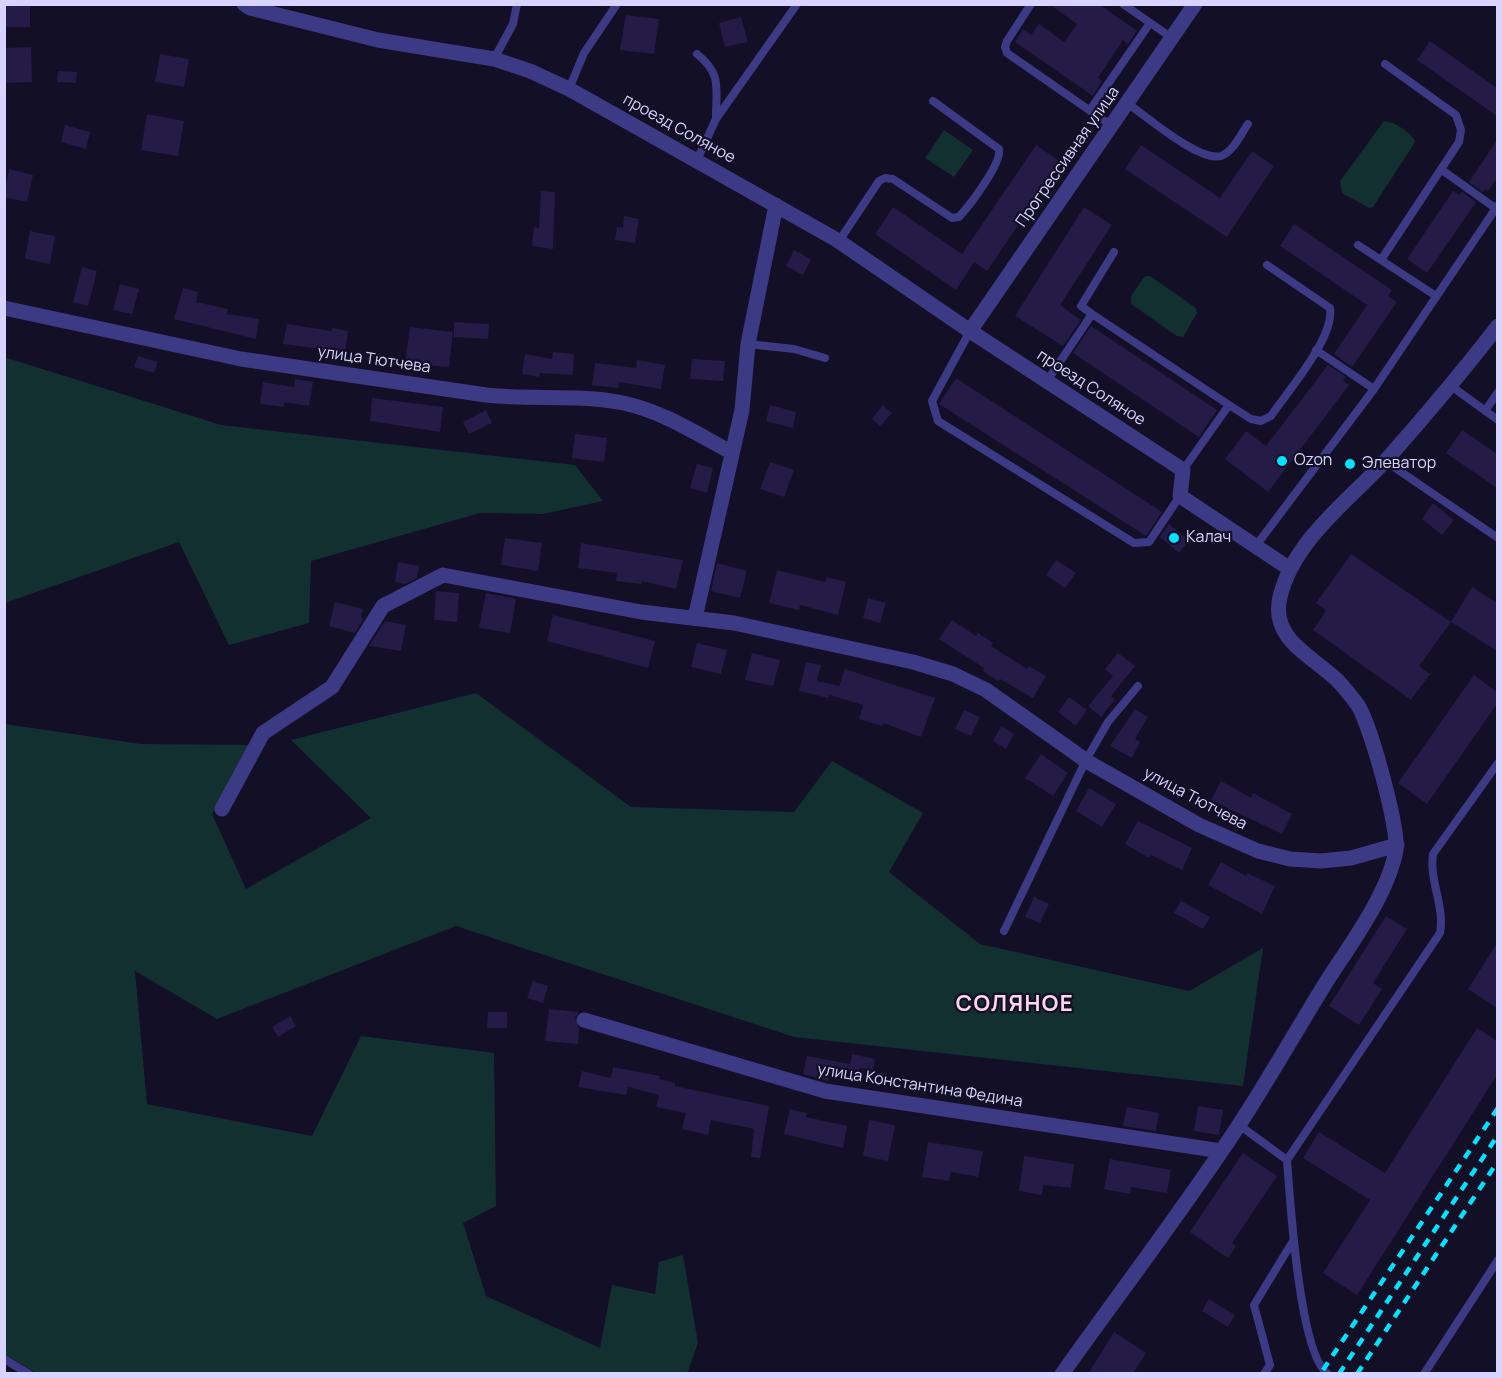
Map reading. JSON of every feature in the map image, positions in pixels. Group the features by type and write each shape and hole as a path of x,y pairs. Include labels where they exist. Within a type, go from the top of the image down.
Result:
{"street":[{"name":"проезд Соляное","path":"244,4 250,8 378,40 494,59 530,71 569,89 839,241 970,331 1183,470"},
{"name":"Прогрессивная улица","path":"970,331 1195,4"},
{"path":"695,618 741,410 748,344 776,205"},
{"name":"улица Тютчева","path":"4,308 253,361 520,399 572,397 626,403 662,416 732,452"},
{"path":"1062,1374 1239,1125 1371,909 1393,864 1396,845 1372,736 1359,707 1338,680 1291,643 1281,627 1278,613 1280,597 1290,569 1310,539 1385,462 1451,386 1497,326"},
{"path":"1183,470 1180,496 1290,569"},
{"name":"улица Тютчева","path":"222,809 263,733 332,687 383,606 442,574 640,612 764,629 953,674 986,690 1086,760 1199,825 1258,851 1290,859 1321,861 1351,858 1396,845"},
{"name":"улица Константина Федина","path":"584,1020 825,1091 1221,1151"}],"lane":[{"path":"494,59 513,24 517,4"},
{"path":"569,89 584,53 617,4"},
{"path":"697,160 716,119 797,4"},
{"path":"1031,4 1007,40 1005,47 1007,53 1112,126"},
{"path":"1123,4 1172,38"},
{"path":"1090,110 1150,23"},
{"path":"697,54 711,66 717,80 716,119"},
{"path":"1381,260 1442,170 1459,142 1461,130 1456,116 1385,64"},
{"path":"839,241 882,179 893,179 952,218 962,214 979,189 1000,157 997,145 933,101"},
{"path":"1127,103 1197,152 1211,157 1222,156 1231,149 1248,124"},
{"path":"1255,547 1374,389 1497,208 1442,170"},
{"path":"1358,245 1436,296"},
{"path":"1114,252 1081,306 1251,419 1261,421 1271,416 1316,350 1332,318 1330,308 1267,265"},
{"path":"1047,381 1092,314"},
{"path":"970,331 932,401 938,421 1134,543 1149,542 1180,496"},
{"path":"748,344 794,349 825,358"},
{"path":"1316,350 1374,389"},
{"path":"1451,386 1497,420"},
{"path":"1485,411 1497,392"},
{"path":"1183,470 1230,405"},
{"path":"1385,462 1497,538"},
{"path":"1004,931 1086,760 1108,722 1138,686"},
{"path":"1328,1374 1312,1353 1293,1241 1287,1160 1440,933 1442,919 1431,869 1433,854 1497,763"},
{"path":"1239,1125 1287,1160"},
{"path":"1264,1374 1270,1365 1254,1305 1293,1241"},
{"path":"1424,1374 1497,1260"},
{"path":"4,1359 29,1374"}],"green space":[{"path":"1384,121 1402,128 1415,142 1373,207 1369,208 1342,193 1340,181"},
{"path":"944,130 973,150 954,177 925,158"},
{"path":"1145,276 1150,276 1196,308 1197,313 1183,337 1177,336 1131,304 1131,296"},
{"path":"4,357 221,425 575,465 603,501 543,514 480,513 311,561 309,623 229,645 179,542 5,603"},
{"path":"476,693 631,807 794,812 832,761 923,813 889,872 980,944 1189,991 1263,948 1243,1086 794,1037 456,926 217,1019 135,971 147,1104 312,1136 361,1036 494,1053 496,1206 463,1223 486,1296 600,1348 612,1285 655,1294 659,1262 683,1255 698,1343 687,1374 38,1374 5,1355 5,724 141,744 254,745 212,814 246,889 371,818 291,740"}],"building":[{"path":"4,4 30,4 30,27 4,27"},
{"path":"1049,4 1099,4 1137,31 1128,44 1123,40 1098,78 1102,81 1093,96 1015,42 1023,29 1031,35 1039,24 1064,42 1077,24"},
{"path":"626,15 659,19 654,54 620,50"},
{"path":"741,17 748,42 725,47 719,23"},
{"path":"1430,41 1497,88 1497,116 1417,60"},
{"path":"31,47 32,82 4,83 4,48"},
{"path":"160,54 189,59 184,87 155,82"},
{"path":"58,71 77,72 76,83 57,82"},
{"path":"147,114 184,121 178,156 141,150"},
{"path":"65,125 90,132 86,149 61,142"},
{"path":"1497,140 1497,178 1488,191 1485,189 1483,192 1469,182"},
{"path":"1036,145 1061,162 987,271 974,262 956,290 875,234 893,207 962,254"},
{"path":"1141,145 1220,198 1252,151 1274,166 1227,237 1125,169"},
{"path":"9,169 33,175 27,202 4,197"},
{"path":"541,191 555,192 553,249 532,246 534,227 539,228"},
{"path":"1453,191 1459,195 1462,192 1476,202 1427,273 1407,259"},
{"path":"1084,207 1112,225 1060,305 1081,320 1063,346 1015,316"},
{"path":"624,216 639,219 635,243 615,240 617,227 623,228"},
{"path":"1294,224 1392,290 1388,296 1397,302 1352,367 1334,354 1367,305 1280,246"},
{"path":"30,231 55,236 50,264 25,259"},
{"path":"794,250 811,259 803,275 786,266"},
{"path":"82,267 97,271 88,306 73,302"},
{"path":"120,284 139,289 132,314 113,310"},
{"path":"183,288 198,292 196,302 228,309 227,314 259,319 256,339 174,319"},
{"path":"454,322 489,324 488,339 454,337"},
{"path":"287,324 332,331 332,328 348,331 345,352 283,344"},
{"path":"1091,326 1217,410 1199,437 1073,353"},
{"path":"410,327 453,332 449,367 405,364"},
{"path":"553,352 574,354 573,375 540,373 539,377 522,374 525,354 552,359"},
{"path":"138,356 158,362 154,373 134,367"},
{"path":"692,359 725,361 723,381 690,379"},
{"path":"637,360 665,365 661,389 619,382 618,388 592,385 595,363 636,368"},
{"path":"1328,365 1346,377 1343,381 1349,385 1268,492 1225,459 1246,431 1266,446"},
{"path":"956,378 1162,512 1146,536 939,404"},
{"path":"295,379 313,382 309,406 284,402 284,407 260,404 263,382 294,387"},
{"path":"372,398 443,407 440,432 370,421"},
{"path":"770,405 796,412 793,428 766,421"},
{"path":"883,405 892,413 880,426 872,419"},
{"path":"486,410 492,423 469,434 463,422"},
{"path":"1462,430 1497,454 1497,488 1446,453"},
{"path":"575,434 607,438 604,462 572,458"},
{"path":"770,462 794,470 784,497 760,489"},
{"path":"697,464 713,468 707,493 690,488"},
{"path":"1433,503 1454,520 1442,535 1422,519"},
{"name":"Калач","path":"1169,524 1189,541 1179,553 1160,537"},
{"path":"505,538 542,543 538,571 501,565"},
{"path":"581,543 683,560 676,589 642,581 642,584 616,581 617,573 578,568"},
{"path":"1351,554 1451,622 1419,666 1430,674 1411,700 1313,630 1326,611 1316,603"},
{"path":"1056,560 1076,573 1065,588 1046,575"},
{"path":"398,562 419,566 417,578 405,584 395,582"},
{"path":"717,563 747,571 740,598 711,591"},
{"path":"777,570 825,582 827,577 846,582 838,615 800,605 799,610 769,603"},
{"path":"1472,587 1497,603 1497,651 1451,622"},
{"path":"436,591 459,593 457,622 434,620"},
{"path":"486,593 516,599 510,633 479,628"},
{"path":"868,598 886,603 880,623 863,618"},
{"path":"335,602 363,609 361,617 364,618 355,633 329,626"},
{"path":"553,615 655,641 648,668 547,641"},
{"path":"952,620 976,636 978,633 993,643 991,646 1027,669 1029,666 1046,676 1033,698 1000,679 998,681 983,671 984,668 939,639"},
{"path":"385,621 406,625 401,651 369,646"},
{"path":"697,643 727,650 721,674 691,667"},
{"path":"752,653 780,660 773,686 745,680"},
{"path":"1118,653 1135,666 1111,696 1115,699 1101,717 1088,706 1113,676 1105,669"},
{"path":"806,662 821,665 817,681 839,686 845,669 935,698 921,737 883,723 882,726 859,719 863,705 829,695 828,698 799,691"},
{"path":"1474,675 1497,692 1497,704 1427,804 1398,783"},
{"path":"1069,697 1087,710 1076,726 1058,712"},
{"path":"1135,709 1148,717 1135,739 1140,742 1132,758 1110,746"},
{"path":"964,710 980,717 971,736 955,729"},
{"path":"1001,726 1014,734 1006,749 993,741"},
{"path":"1041,754 1068,773 1053,796 1025,778"},
{"path":"1221,781 1251,798 1253,793 1292,814 1282,834 1211,800"},
{"path":"1089,788 1116,804 1102,827 1076,811"},
{"path":"1138,821 1192,848 1182,870 1151,855 1149,858 1125,844"},
{"path":"1221,862 1246,876 1247,873 1275,886 1262,914 1208,885"},
{"path":"1034,897 1049,904 1040,923 1025,917"},
{"path":"1181,901 1210,917 1203,929 1174,913"},
{"path":"1386,916 1407,929 1373,983 1382,989 1359,1025 1329,1006"},
{"path":"1497,943 1497,1008 1468,989"},
{"path":"533,981 548,986 543,1003 527,998"},
{"path":"549,1009 579,1012 575,1018 579,1028 578,1044 545,1041"},
{"path":"488,1012 507,1012 507,1028 487,1028"},
{"path":"290,1016 296,1026 278,1037 272,1027"},
{"path":"1477,1028 1497,1041 1497,1075 1357,1295 1323,1273 1370,1200 1303,1158 1319,1132 1385,1173"},
{"path":"852,1054 875,1059 873,1070 860,1068 858,1079 829,1073 828,1081 803,1074 807,1056 850,1064"},
{"path":"613,1067 660,1076 659,1079 675,1083 675,1086 769,1106 760,1158 751,1157 754,1129 711,1120 708,1135 682,1129 686,1113 656,1107 659,1095 628,1087 626,1095 578,1087 582,1071 611,1078"},
{"path":"1198,1106 1223,1110 1219,1135 1194,1131"},
{"path":"1127,1107 1159,1113 1156,1131 1123,1126"},
{"path":"790,1109 807,1113 806,1117 847,1126 843,1148 784,1134"},
{"path":"869,1120 895,1125 888,1161 863,1156"},
{"path":"928,1142 983,1151 978,1177 951,1172 949,1181 922,1177"},
{"path":"1243,1153 1277,1176 1232,1243 1236,1246 1228,1258 1190,1232"},
{"path":"1024,1156 1074,1164 1071,1188 1043,1185 1042,1195 1019,1191"},
{"path":"1110,1159 1171,1170 1167,1193 1131,1187 1130,1194 1104,1189"},
{"path":"1209,1299 1235,1315 1228,1327 1202,1311"},
{"path":"1114,1332 1146,1353 1133,1374 1088,1374"}],"railway":[{"path":"1323,1370 1498,1108"},
{"path":"1339,1374 1498,1135"},
{"path":"1357,1374 1498,1161"}],"place":[{"name":"Ozon","path":"1282,461"},
{"name":"Элеватор","path":"1350,464"},
{"name":"Калач","path":"1174,538"}],"district":[{"name":"СОЛЯНОЕ","path":"1015,1005"}]}
